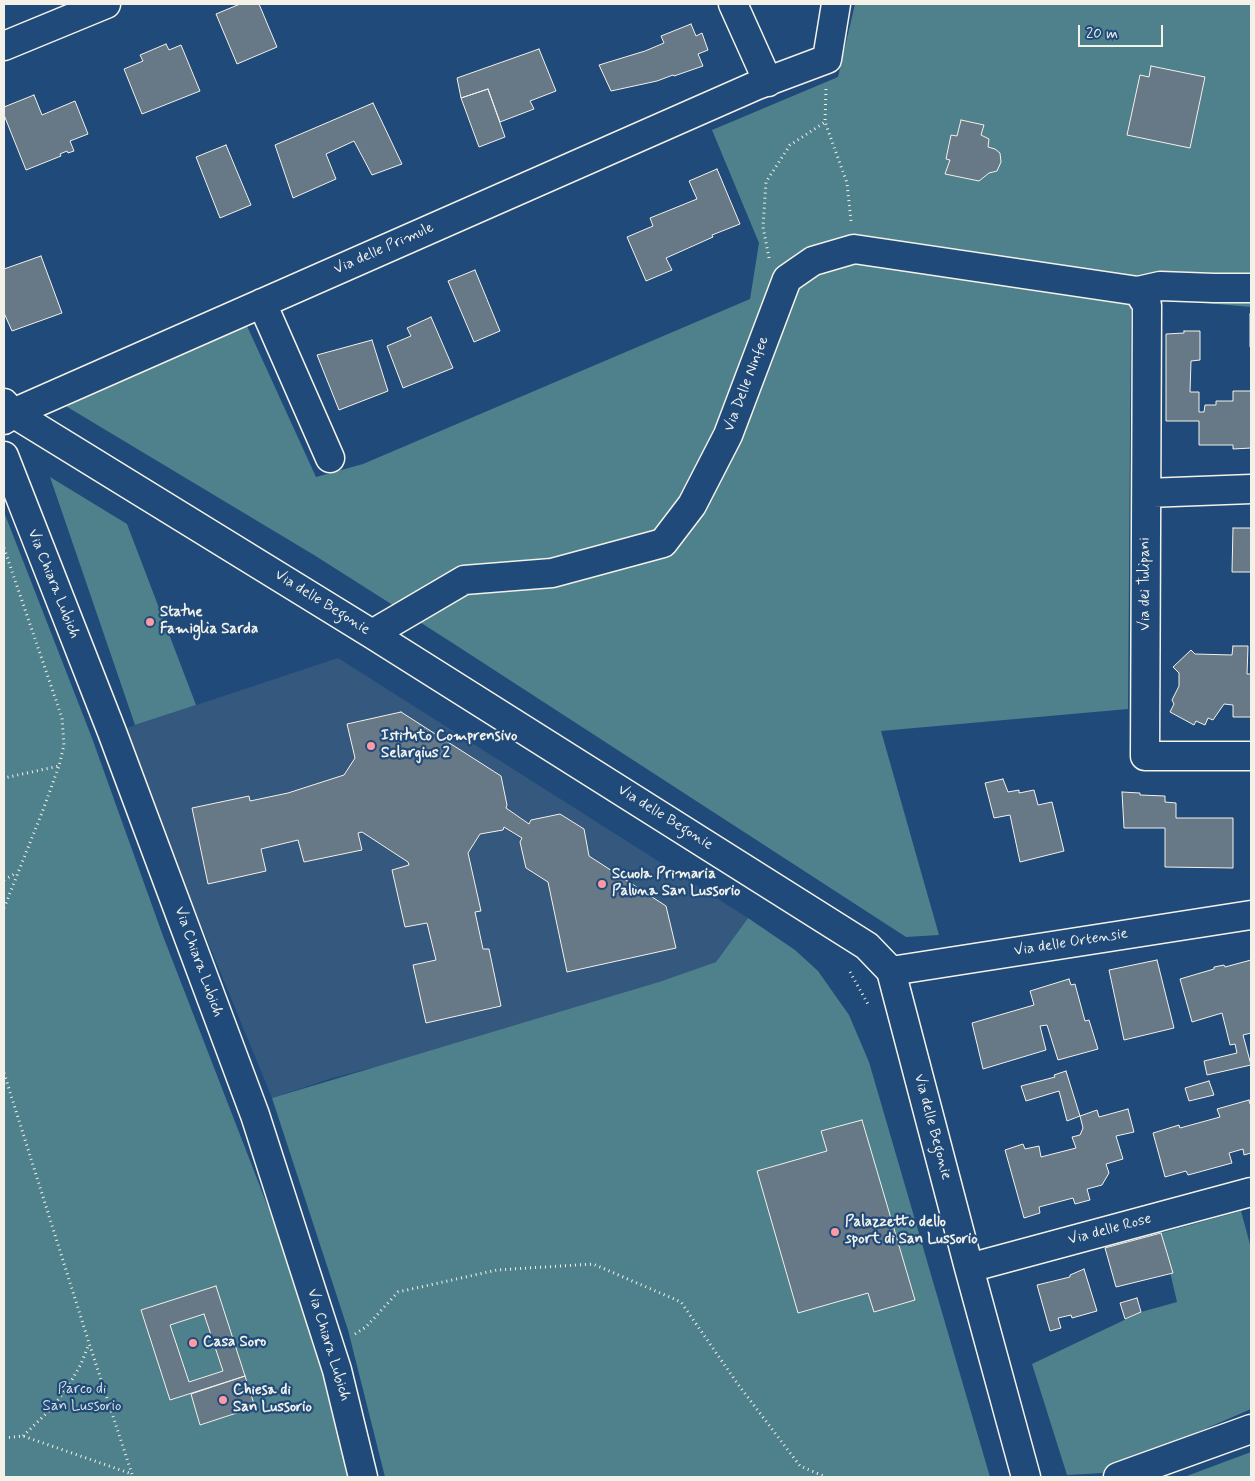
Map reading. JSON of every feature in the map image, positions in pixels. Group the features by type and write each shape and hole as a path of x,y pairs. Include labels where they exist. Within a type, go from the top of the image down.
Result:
{"street":[{"path":"4,46 106,4"},
{"path":"733,4 761,84"},
{"path":"827,59 836,4"},
{"name":"Via delle Primule","path":"7,412 262,303 761,84 827,59"},
{"path":"787,279 813,261 854,249 1142,298 1160,286 1251,288"},
{"name":"Via Delle Ninfee","path":"372,634 464,580 552,573 663,543 692,505 728,435 787,279"},
{"name":"Via dei Tulipani","path":"1142,298 1147,493 1145,756 1251,756"},
{"path":"262,303 330,458"},
{"name":"Via delle Begonie","path":"7,412 372,634 868,946 891,970 1026,1477"},
{"name":"Via Chiara Lubich","path":"4,456 112,732 255,1114 331,1349 363,1477"},
{"path":"1147,493 1251,489"},
{"name":"Via delle Ortensie","path":"891,970 1251,915"},
{"name":"Via delle Rose","path":"969,1268 1251,1192"},
{"path":"1118,1477 1251,1429"}],"path":[{"path":"827,59 825,122 847,183 854,249"},
{"path":"787,279 770,263 763,227 766,182 790,145 825,122"},
{"path":"4,548 62,718 64,745 59,766 43,810 4,908"},
{"path":"4,778 59,766"},
{"path":"4,880 17,873"},
{"path":"844,967 851,973 870,1007"},
{"path":"4,1073 133,1476"},
{"path":"331,1349 366,1327 398,1292 497,1270 593,1264 681,1302 737,1383 800,1466 826,1477"},
{"path":"23,1436 52,1408 69,1385 81,1364 89,1343"},
{"path":"4,1438 23,1436 133,1476"}],"shaded area":[{"path":"338,658 748,918 716,962 651,985 456,1046 329,1079 272,1098 121,730"}],"green space":[{"path":"855,4 1251,4 1251,307 1159,299 1131,306 1128,709 881,731 939,935 906,937 314,555 59,402 247,326 316,477 363,464 750,299 759,243 712,130 838,77"},
{"path":"50,477 127,524 196,705 135,725"},
{"name":"Parco di San Lussorio","path":"4,512 92,738 163,936 347,1411 363,1477 4,1477"},
{"path":"748,918 795,950 818,971 849,1015 869,1062 990,1477 385,1477 348,1330 272,1098 659,982 716,962"},
{"path":"1241,1211 1251,1248 1251,1409 1103,1473 1067,1475 1032,1364 1141,1312 1177,1302 1161,1233"},
{"path":"1251,1452 1251,1477 1184,1477"}],"building":[{"path":"240,4 259,4 277,47 237,64 216,14"},
{"path":"691,24 696,36 702,33 708,50 698,54 703,66 657,81 611,91 599,65 664,43 661,36"},
{"path":"166,44 169,50 181,45 200,91 142,114 124,69 143,61 140,55"},
{"path":"539,49 556,91 530,101 534,109 500,122 488,89 461,98 457,78"},
{"path":"1151,66 1205,77 1190,148 1127,135 1140,75 1149,77"},
{"path":"488,89 505,137 479,147 461,98"},
{"path":"34,95 42,115 75,101 88,134 70,141 74,151 68,153 67,151 60,154 61,156 26,170 4,115 4,107"},
{"path":"373,103 402,164 372,175 354,141 326,154 336,179 293,198 275,145"},
{"path":"961,120 984,125 981,135 989,139 988,147 1000,153 1001,162 997,171 989,173 979,181 945,174 950,160 946,159 951,135 957,136"},
{"path":"226,145 251,205 220,218 196,157"},
{"path":"717,169 740,224 712,235 713,237 666,258 672,270 646,281 627,237 653,226 650,218 697,199 689,181"},
{"path":"41,256 62,313 12,331 4,313 4,269"},
{"path":"475,270 500,331 474,342 448,281"},
{"path":"1251,314 1251,347 1250,347"},
{"path":"431,317 453,368 403,388 387,346 411,336 407,328"},
{"path":"1184,331 1200,331 1200,360 1191,361 1190,392 1199,392 1199,412 1204,412 1205,405 1216,405 1216,401 1233,401 1233,391 1251,391 1251,448 1233,449 1233,445 1199,445 1199,421 1166,421 1166,334 1184,333"},
{"path":"372,340 388,391 339,410 317,355"},
{"path":"1233,528 1251,528 1251,572 1232,572"},
{"path":"1233,646 1248,646 1247,674 1251,674 1251,717 1233,717 1233,705 1224,704 1213,720 1208,718 1205,725 1196,721 1194,725 1170,712 1174,704 1172,700 1179,686 1179,673 1173,667 1191,650 1195,654 1232,655"},
{"path":"401,712 501,776 506,808 529,824 531,820 560,814 584,829 589,856 666,906 676,948 567,972 548,882 526,868 520,842 522,838 504,827 503,830 480,834 468,853 481,911 475,912 483,949 489,949 501,1006 426,1023 413,965 436,960 427,923 405,927 392,870 409,865 408,862 362,832 358,833 362,850 304,862 298,840 261,849 266,871 208,884 192,808 249,796 250,801 288,793 344,775 355,758 347,724"},
{"path":"1003,779 1008,792 1019,790 1019,793 1034,790 1038,805 1052,802 1064,851 1020,862 1010,815 994,818 985,783"},
{"path":"1122,792 1165,796 1165,802 1176,803 1176,818 1233,818 1233,868 1165,867 1165,828 1124,828"},
{"path":"1157,960 1174,1028 1124,1040 1109,970"},
{"path":"1251,960 1251,1033 1243,1035 1251,1065 1207,1075 1204,1061 1237,1053 1235,1044 1230,1045 1222,1013 1192,1022 1180,979 1214,969 1214,967 1224,965 1225,967"},
{"path":"1069,979 1071,985 1075,984 1085,1021 1089,1020 1098,1049 1058,1060 1047,1025 1040,1026 1046,1050 983,1069 972,1023 1034,1005 1030,991"},
{"path":"1066,1071 1080,1116 1067,1121 1059,1091 1026,1101 1021,1086 1055,1077 1054,1075"},
{"path":"1209,1081 1214,1095 1189,1101 1185,1088"},
{"path":"1249,1100 1251,1104 1251,1153 1244,1155 1243,1149 1229,1153 1232,1163 1188,1175 1186,1171 1165,1177 1153,1133 1179,1125 1180,1128 1220,1117 1217,1109"},
{"path":"1128,1109 1134,1132 1116,1136 1123,1159 1106,1164 1109,1173 1102,1185 1087,1189 1090,1200 1075,1204 1073,1198 1039,1207 1040,1213 1024,1218 1005,1150 1023,1144 1025,1149 1039,1146 1041,1157 1076,1148 1072,1137 1080,1135 1083,1128 1080,1116 1097,1110 1099,1117"},
{"name":"Palazzetto dello sport di San Lussorio","path":"862,1120 915,1300 874,1312 868,1293 798,1313 757,1171 827,1151 821,1131"},
{"path":"1161,1233 1173,1273 1116,1287 1105,1248"},
{"path":"1084,1269 1097,1311 1072,1318 1071,1315 1058,1318 1061,1328 1050,1331 1037,1285 1070,1277 1070,1275"},
{"path":"216,1286 245,1376 170,1400 141,1310","holes":["204,1314 223,1371 189,1382 170,1325"]},
{"path":"1137,1298 1141,1312 1125,1319 1120,1303"},
{"name":"Chiesa di San Lussorio","path":"245,1376 255,1407 200,1425 191,1394"}],"place":[{"name":"Statue Famiglia Sarda","path":"150,622"},
{"name":"Istituto Comprensivo Selargius 2","path":"371,746"},
{"name":"Scuola Primaria Paluna San Lussorio","path":"602,884"},
{"name":"Palazzetto dello sport di San Lussorio","path":"835,1232"},
{"name":"Casa Soro","path":"193,1343"},
{"name":"Chiesa di San Lussorio","path":"223,1400"}]}
